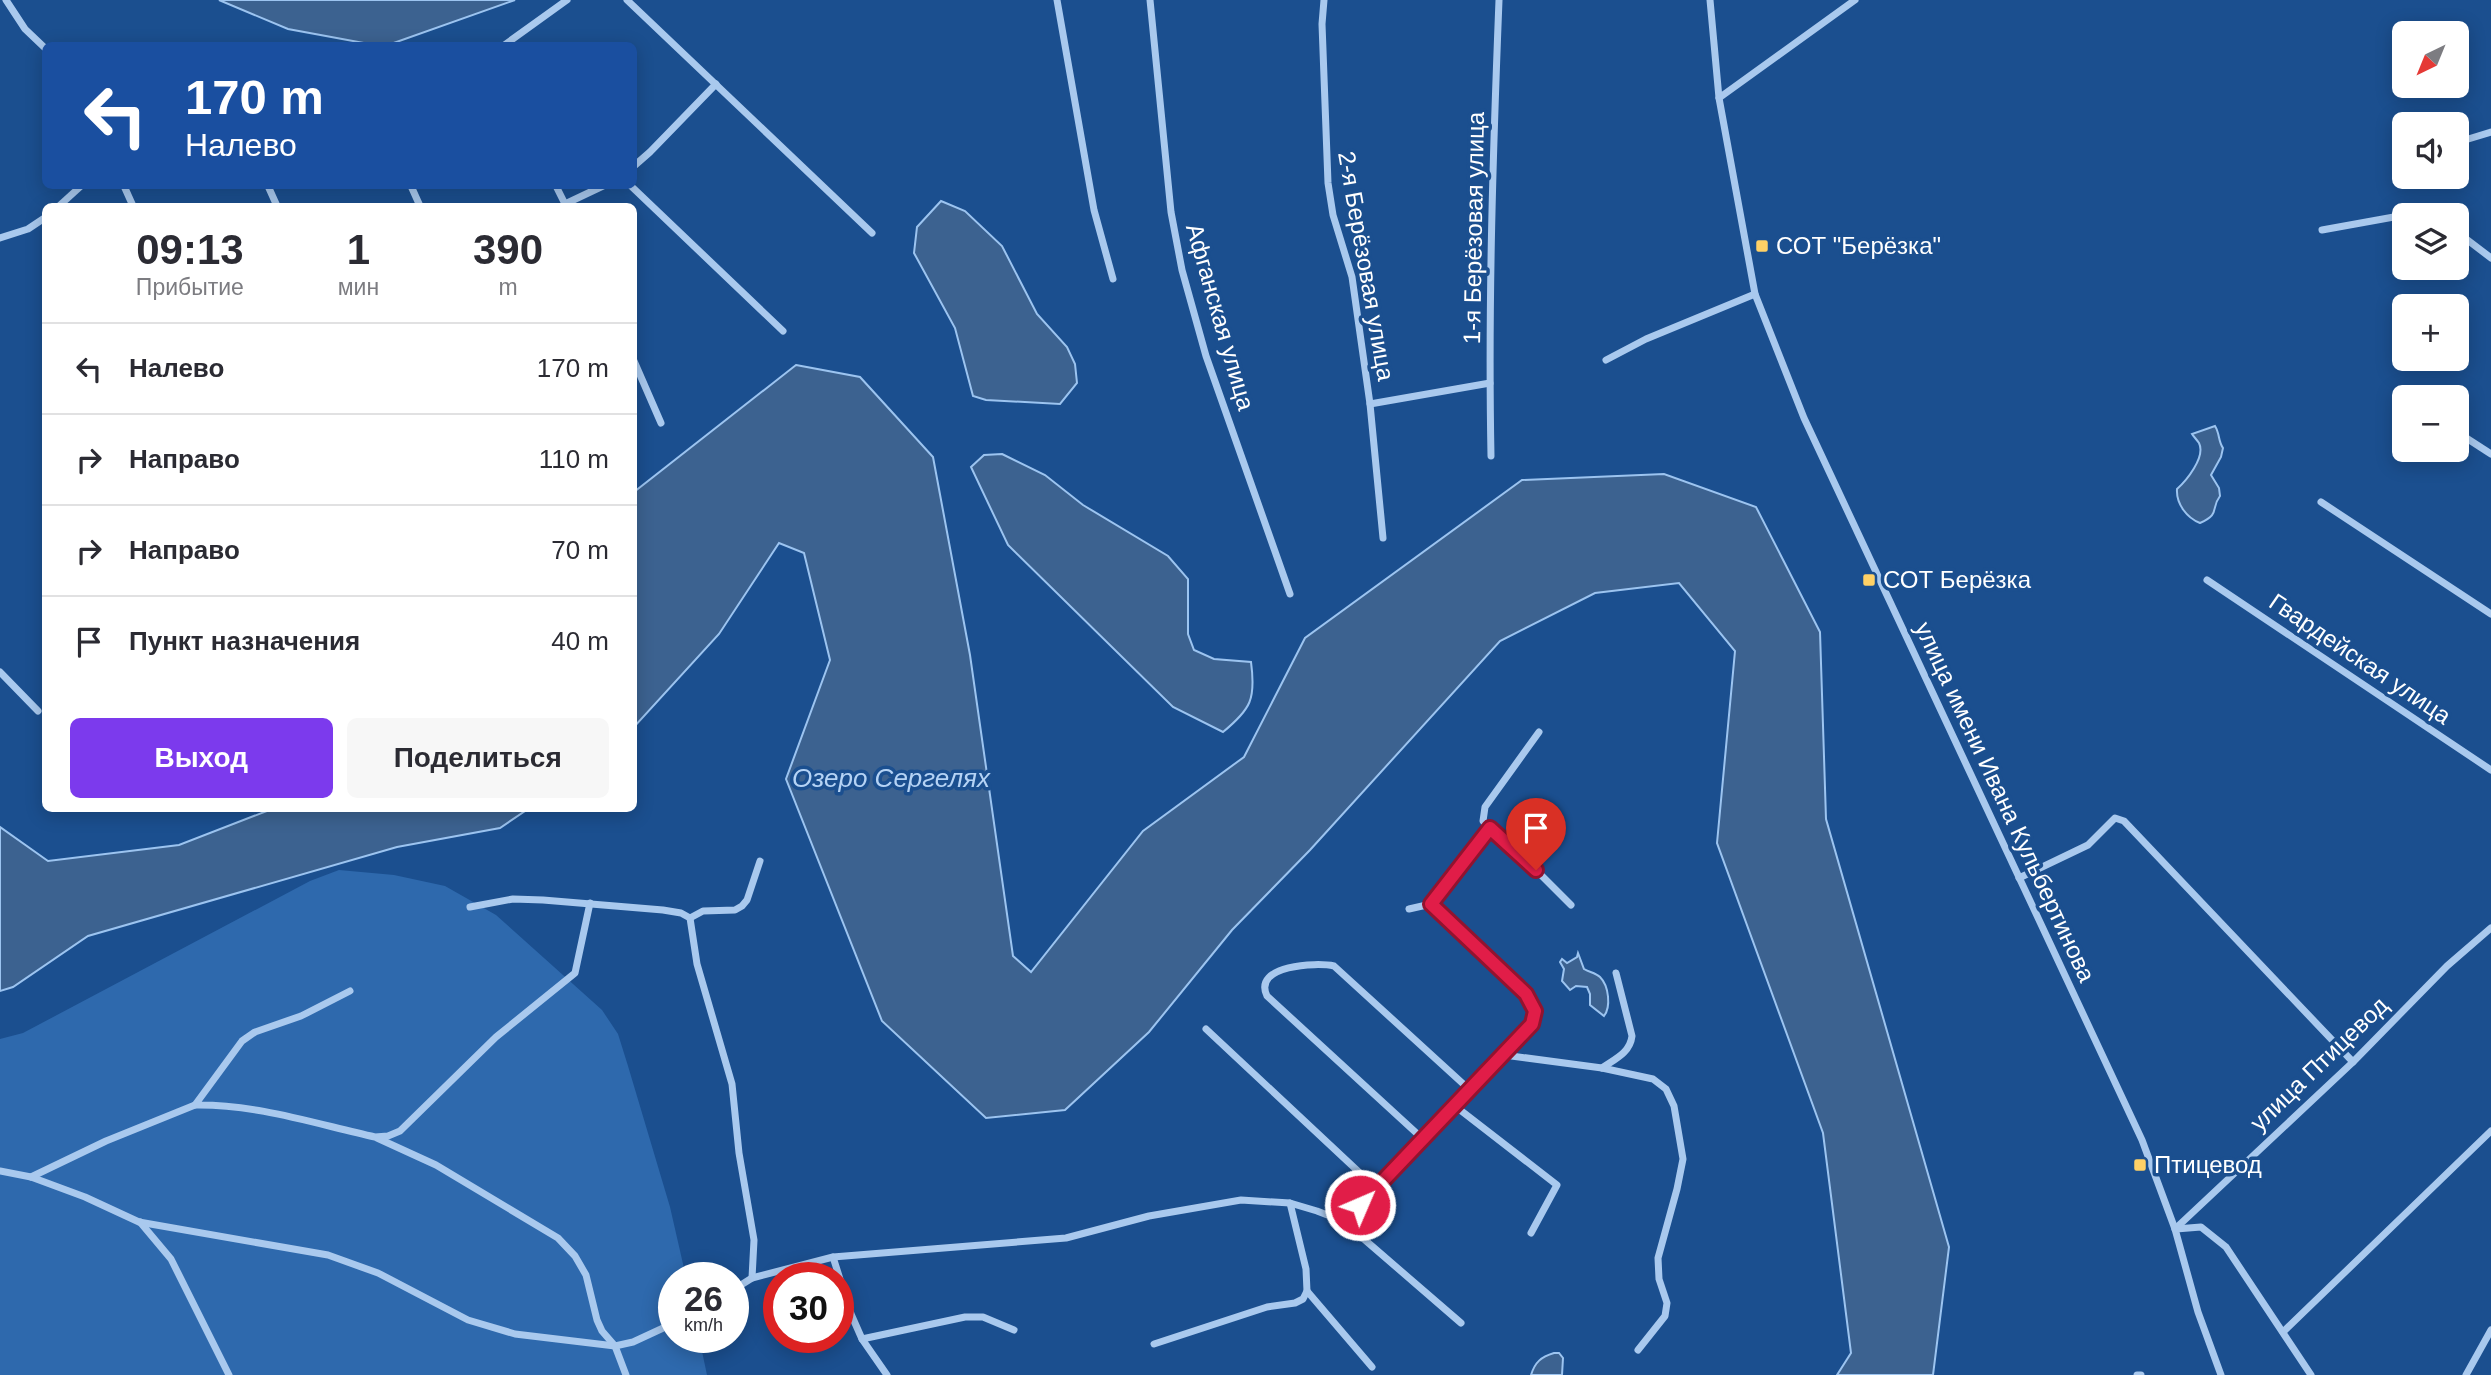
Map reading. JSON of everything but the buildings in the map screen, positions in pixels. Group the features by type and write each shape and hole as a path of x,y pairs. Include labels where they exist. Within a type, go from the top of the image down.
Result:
{"street":[{"path":"6,0 25,29 42,45"},
{"path":"509,42 568,0"},
{"path":"627,0 872,233"},
{"path":"1058,0 1094,210 1113,279"},
{"name":"Афганская улица","path":"1150,0 1171,212 1182,270 1206,356 1290,594"},
{"name":"2-я Берёзовая улица","path":"1324,0 1322,24 1328,183 1333,215 1352,277 1370,404 1383,538"},
{"name":"1-я Берёзовая улица","path":"1491,456 1494,130 1499,0"},
{"name":"улица имени Ивана Кульбертинова","path":"1710,0 1719,98 1755,294 1804,418 2142,1140 2175,1228 2198,1312 2221,1375"},
{"path":"1719,98 1854,0"},
{"path":"637,163 716,84"},
{"path":"2469,139 2491,132"},
{"path":"62,203 78,189"},
{"path":"570,203 597,189"},
{"path":"634,189 783,331"},
{"path":"2322,230 2392,217"},
{"path":"0,237 29,229 42,219"},
{"path":"2469,241 2491,258"},
{"path":"1606,360 1646,339 1755,294"},
{"path":"637,368 660,423"},
{"path":"1370,404 1490,383"},
{"path":"2469,440 2491,454"},
{"path":"2321,502 2491,614"},
{"name":"Гвардейская улица","path":"2207,580 2491,770"},
{"path":"0,672 38,711"},
{"path":"1539,732 1485,807 1483,821 1571,905"},
{"path":"2019,878 2088,845 2115,818 2124,821 2353,1062"},
{"path":"1409,909 1431,904 1490,828"},
{"path":"690,918 703,911 735,910 742,906 747,900 760,861"},
{"path":"470,907 513,899 663,910 681,913 690,918"},
{"path":"375,1137 400,1131 496,1037 575,973 590,903"},
{"path":"1343,1221 1424,1140 1532,1024 1535,1011 1526,994 1431,904"},
{"path":"690,918 697,964 732,1084 739,1153 754,1240 752,1278"},
{"name":"улица Птицевод","path":"2175,1228 2353,1062 2446,967 2491,928"},
{"path":"1424,1140 1267,996 1265,984 1279,971 1291,966 1334,966 1471,1091"},
{"path":"1602,1068 1631,1045 1632,1036 1616,973"},
{"path":"195,1105 242,1041 255,1032 301,1016 350,991"},
{"path":"1206,1029 1376,1188"},
{"path":"1504,1055 1602,1068 1653,1079 1666,1089 1674,1106 1683,1158 1658,1258 1659,1279 1667,1303 1665,1316 1638,1350"},
{"path":"31,1177 106,1141 195,1105 250,1109 375,1137 458,1177 558,1238 576,1256 586,1275 597,1320 602,1331 615,1346 626,1375"},
{"path":"1455,1106 1557,1185 1531,1233"},
{"path":"2283,1332 2491,1131"},
{"path":"0,1171 31,1177 85,1197 139,1222 328,1255 377,1273 491,1329 615,1346 633,1342 658,1330"},
{"path":"749,1280 833,1257 1066,1238 1149,1216 1241,1199 1290,1203 1343,1221 1461,1323"},
{"path":"1154,1344 1268,1307 1296,1303 1303,1299 1307,1291 1306,1269 1290,1203"},
{"path":"139,1222 171,1259 229,1375"},
{"path":"2175,1228 2201,1227 2226,1247 2311,1375"},
{"path":"833,1257 862,1339 887,1375"},
{"path":"1307,1291 1372,1367"},
{"path":"862,1339 965,1317 983,1317 1014,1330"},
{"path":"2466,1375 2491,1330"}],"shaded area":[{"path":"339,870 394,875 445,886 496,915 602,1010 618,1034 670,1207 683,1262 658,1262 658,1353 702,1353 707,1375 0,1375 0,1039 23,1033 310,881"}],"water":[{"path":"219,0 515,0 396,42 358,42 288,29"},
{"path":"941,201 965,211 1002,246 1037,314 1067,347 1075,364 1077,383 1060,404 986,400 973,396 955,328 914,253 917,227"},
{"name":"Озеро Сергелях","path":"796,365 860,377 933,457 970,655 1013,956 1031,972 1143,831 1244,757 1305,638 1522,480 1664,474 1756,507 1820,632 1826,819 1949,1247 1933,1375 1837,1375 1851,1353 1823,1133 1717,843 1735,651 1679,583 1595,593 1500,641 1310,850 1232,930 1149,1032 1065,1110 986,1118 882,1021 786,779 830,660 804,553 779,543 719,634 637,724 637,490"},
{"path":"2215,426 2223,448 2211,475 2219,488 2220,496 2211,517 2200,523 2183,510 2177,489 2190,475 2200,455 2199,443 2192,434"},
{"path":"1002,454 1045,475 1083,505 1168,556 1188,579 1188,634 1194,650 1214,659 1251,662 1253,685 1249,702 1240,717 1223,732 1173,707 1008,545 971,467 984,455"},
{"path":"264,812 524,812 500,828 397,847 88,936 13,987 0,991 0,827 48,861 179,845"},
{"path":"1578,953 1584,969 1603,981 1608,1002 1604,1016 1590,1005 1587,987 1576,986 1570,990 1562,981 1564,969 1560,962 1562,959 1567,963 1577,957"},
{"path":"1559,1353 1563,1358 1562,1375 1531,1375 1539,1361"}],"place":[{"name":"СОТ \"Берёзка\"","path":"1762,246"},
{"name":"СОТ Берёзка","path":"1869,580"},
{"name":"Птицевод","path":"2140,1165"}],"route":[{"path":"1360,1205 1532,1024 1535,1011 1526,994 1431,904 1490,828 1536,870"}]}
